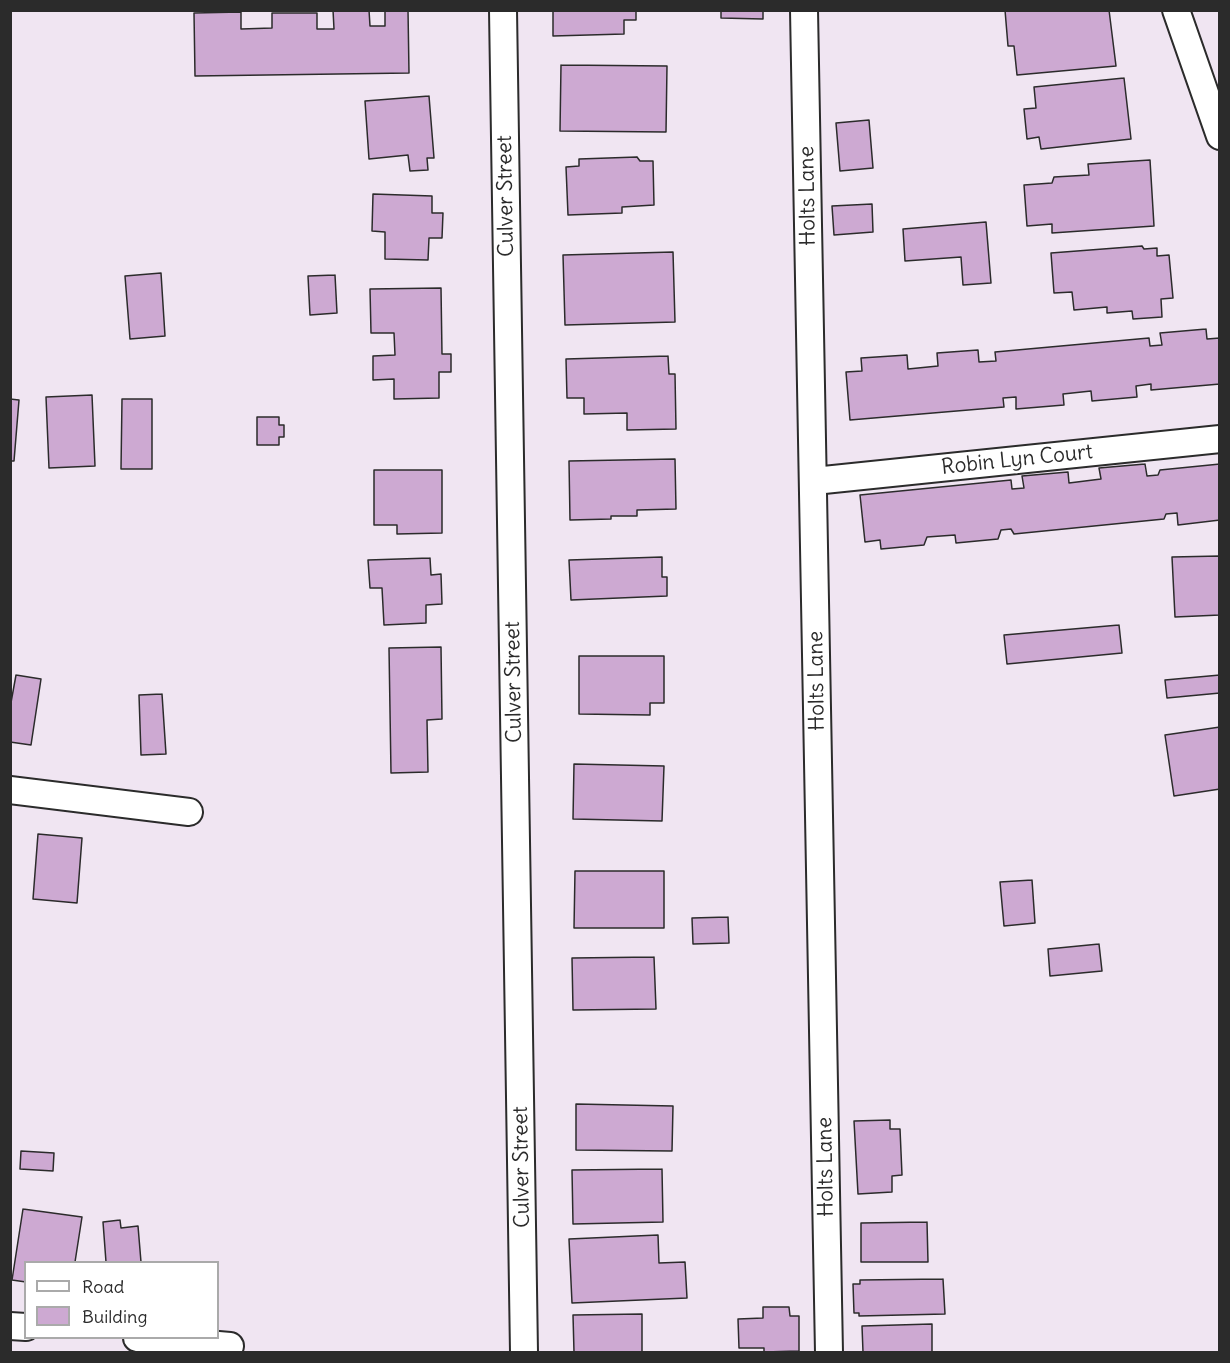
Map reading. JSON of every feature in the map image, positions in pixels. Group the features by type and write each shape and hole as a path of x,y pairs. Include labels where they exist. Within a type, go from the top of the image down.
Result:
{"street":[{"name":"Culver Street","path":"504,10 525,1353"},
{"name":"Holts Lane","path":"804,10 829,1353"},
{"path":"1176,10 1220,136"},
{"name":"Robin Lyn Court","path":"814,481 1220,439"},
{"path":"10,790 189,812"},
{"path":"149,1339 230,1346"}],"building":[{"path":"333,10 369,10 370,26 385,26 385,10 408,10 409,73 195,76 194,13 241,12 241,29 272,28 272,13 317,13 317,29 334,29"},
{"path":"553,10 636,10 636,20 624,20 624,34 553,36"},
{"path":"721,10 763,10 763,19 721,18"},
{"path":"1005,10 1109,10 1116,66 1017,75 1014,46 1008,46"},
{"path":"561,65 667,66 666,132 560,131"},
{"path":"1124,78 1131,139 1041,149 1039,137 1027,139 1024,109 1036,108 1034,87"},
{"path":"429,96 434,158 427,158 428,170 410,171 408,155 369,159 365,101"},
{"path":"869,120 873,168 840,171 836,123"},
{"path":"637,157 640,161 653,161 654,205 622,207 622,213 568,215 566,167 579,166 579,159"},
{"path":"1150,160 1154,226 1052,233 1052,224 1027,226 1024,185 1052,183 1054,177 1089,175 1088,164"},
{"path":"373,194 432,196 432,213 443,213 442,238 429,238 428,260 385,259 385,232 372,231"},
{"path":"872,204 873,232 834,235 832,206"},
{"path":"986,222 991,283 963,285 961,257 905,261 903,229"},
{"path":"1142,246 1144,249 1157,248 1157,256 1169,255 1173,298 1161,299 1162,317 1133,319 1132,311 1107,313 1107,307 1074,310 1072,292 1054,293 1051,253"},
{"path":"673,252 675,322 565,325 563,255"},
{"path":"161,273 165,336 130,339 125,276"},
{"path":"335,275 337,313 310,315 308,276"},
{"path":"441,288 442,354 451,354 451,372 439,372 439,398 394,399 394,379 373,380 373,356 395,355 394,333 371,333 370,289"},
{"path":"1206,329 1207,339 1220,338 1220,384 1151,390 1151,384 1136,386 1137,397 1092,401 1091,391 1063,394 1064,405 1016,409 1016,397 1003,398 1004,407 850,420 846,372 862,371 861,358 907,355 908,369 938,366 937,353 978,350 979,362 996,361 995,352 1149,338 1150,346 1162,345 1160,333"},
{"path":"668,356 669,374 675,374 676,429 627,430 627,413 584,414 584,398 567,398 566,359"},
{"path":"92,395 95,466 49,468 46,397"},
{"path":"10,399 19,400 14,461 10,461"},
{"path":"122,399 152,399 152,469 121,469"},
{"path":"257,417 279,417 279,425 284,425 284,437 279,437 279,445 257,445"},
{"path":"675,459 676,509 637,510 637,516 611,516 611,519 570,520 569,461"},
{"path":"1145,464 1147,476 1158,475 1160,470 1220,464 1220,520 1178,525 1177,513 1166,514 1164,519 1014,534 1011,529 1001,530 998,539 956,543 955,535 927,537 924,545 881,549 880,540 865,542 860,495 1011,480 1012,489 1024,488 1022,476 1068,472 1069,483 1101,479 1099,468"},
{"path":"374,470 442,470 442,533 397,534 397,525 374,525"},
{"path":"1220,556 1220,615 1175,617 1172,557"},
{"path":"662,557 662,577 667,577 667,596 571,600 569,560"},
{"path":"430,558 431,575 441,574 442,604 426,605 426,623 384,625 382,588 370,588 368,560"},
{"path":"1119,625 1122,653 1007,664 1004,635"},
{"path":"441,647 442,719 427,720 428,772 391,773 389,648"},
{"path":"579,656 664,656 664,703 650,703 650,715 579,714"},
{"path":"16,675 41,679 31,745 10,742 10,708"},
{"path":"1220,675 1220,693 1167,698 1165,680"},
{"path":"162,694 166,754 141,755 139,695"},
{"path":"1220,727 1220,789 1174,796 1165,735"},
{"path":"574,764 664,766 662,821 573,819"},
{"path":"38,834 82,838 77,903 33,899"},
{"path":"575,871 664,871 664,928 574,928"},
{"path":"1032,880 1035,923 1004,926 1000,882"},
{"path":"728,917 729,943 693,944 692,918"},
{"path":"1099,944 1102,971 1050,976 1048,949"},
{"path":"654,957 656,1009 573,1010 572,958"},
{"path":"576,1104 673,1106 672,1151 576,1150"},
{"path":"890,1120 890,1129 900,1129 902,1175 892,1176 892,1192 858,1194 854,1121"},
{"path":"21,1151 54,1153 53,1171 20,1169"},
{"path":"662,1169 663,1222 573,1224 572,1170"},
{"path":"23,1209 82,1217 75,1261 24,1261 24,1282 12,1280"},
{"path":"120,1220 121,1228 138,1226 141,1261 106,1261 103,1222"},
{"path":"927,1222 928,1262 861,1262 861,1223"},
{"path":"658,1235 659,1263 685,1262 687,1298 572,1303 569,1239"},
{"path":"943,1279 945,1314 859,1316 859,1313 854,1313 853,1284 860,1284 860,1280"},
{"path":"763,1307 789,1307 790,1316 799,1316 799,1351 764,1352 764,1348 739,1348 738,1319 763,1318"},
{"path":"642,1314 642,1352 574,1352 573,1315"},
{"path":"932,1324 932,1352 863,1352 862,1326"}]}
